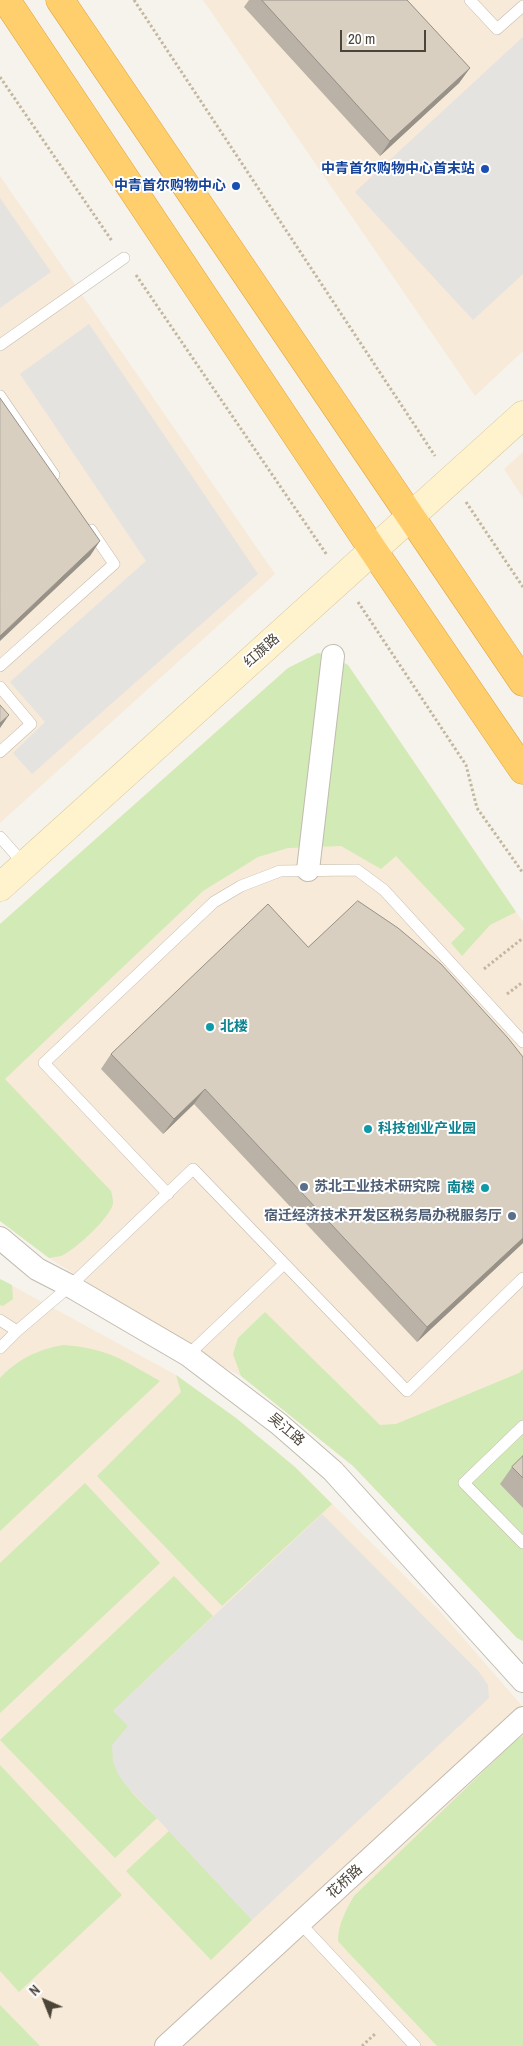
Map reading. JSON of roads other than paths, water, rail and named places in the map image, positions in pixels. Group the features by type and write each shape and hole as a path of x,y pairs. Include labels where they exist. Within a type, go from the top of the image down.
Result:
{"highway":[{"path":"6,0 373,550 523,770"},
{"path":"60,0 523,682"}],"street":[{"name":"红旗路","path":"0,886 523,415"},
{"path":"308,870 333,656"},
{"name":"吴江路","path":"0,1238 37,1269 70,1286 188,1355 279,1424 333,1471 523,1680"},
{"name":"花桥路","path":"166,2046 523,1718"}],"lane":[{"path":"470,0 497,29 523,6"},
{"path":"0,344 124,258"},
{"path":"0,396 60,484"},
{"path":"0,666 114,564 87,524"},
{"path":"0,687 31,724 0,752"},
{"path":"0,837 24,864"},
{"path":"168,1194 44,1063 214,902 241,886 280,871 357,870 384,890 523,1042"},
{"path":"0,1348 70,1286 193,1169 407,1391 523,1278"},
{"path":"188,1355 284,1264"},
{"path":"0,1320 17,1331"},
{"path":"523,1426 464,1483 523,1543"},
{"path":"300,1923 415,2046"}],"place":[{"name":"中青首尔购物中心首末站","path":"485,169"},
{"name":"中青首尔购物中心","path":"236,186"},
{"name":"北楼","path":"210,1027"},
{"name":"科技创业产业园","path":"368,1129"},
{"name":"苏北工业技术研究院","path":"304,1187"},
{"name":"南楼","path":"485,1188"},
{"name":"宿迁经济技术开发区税务局办税服务厅","path":"512,1216"}]}
